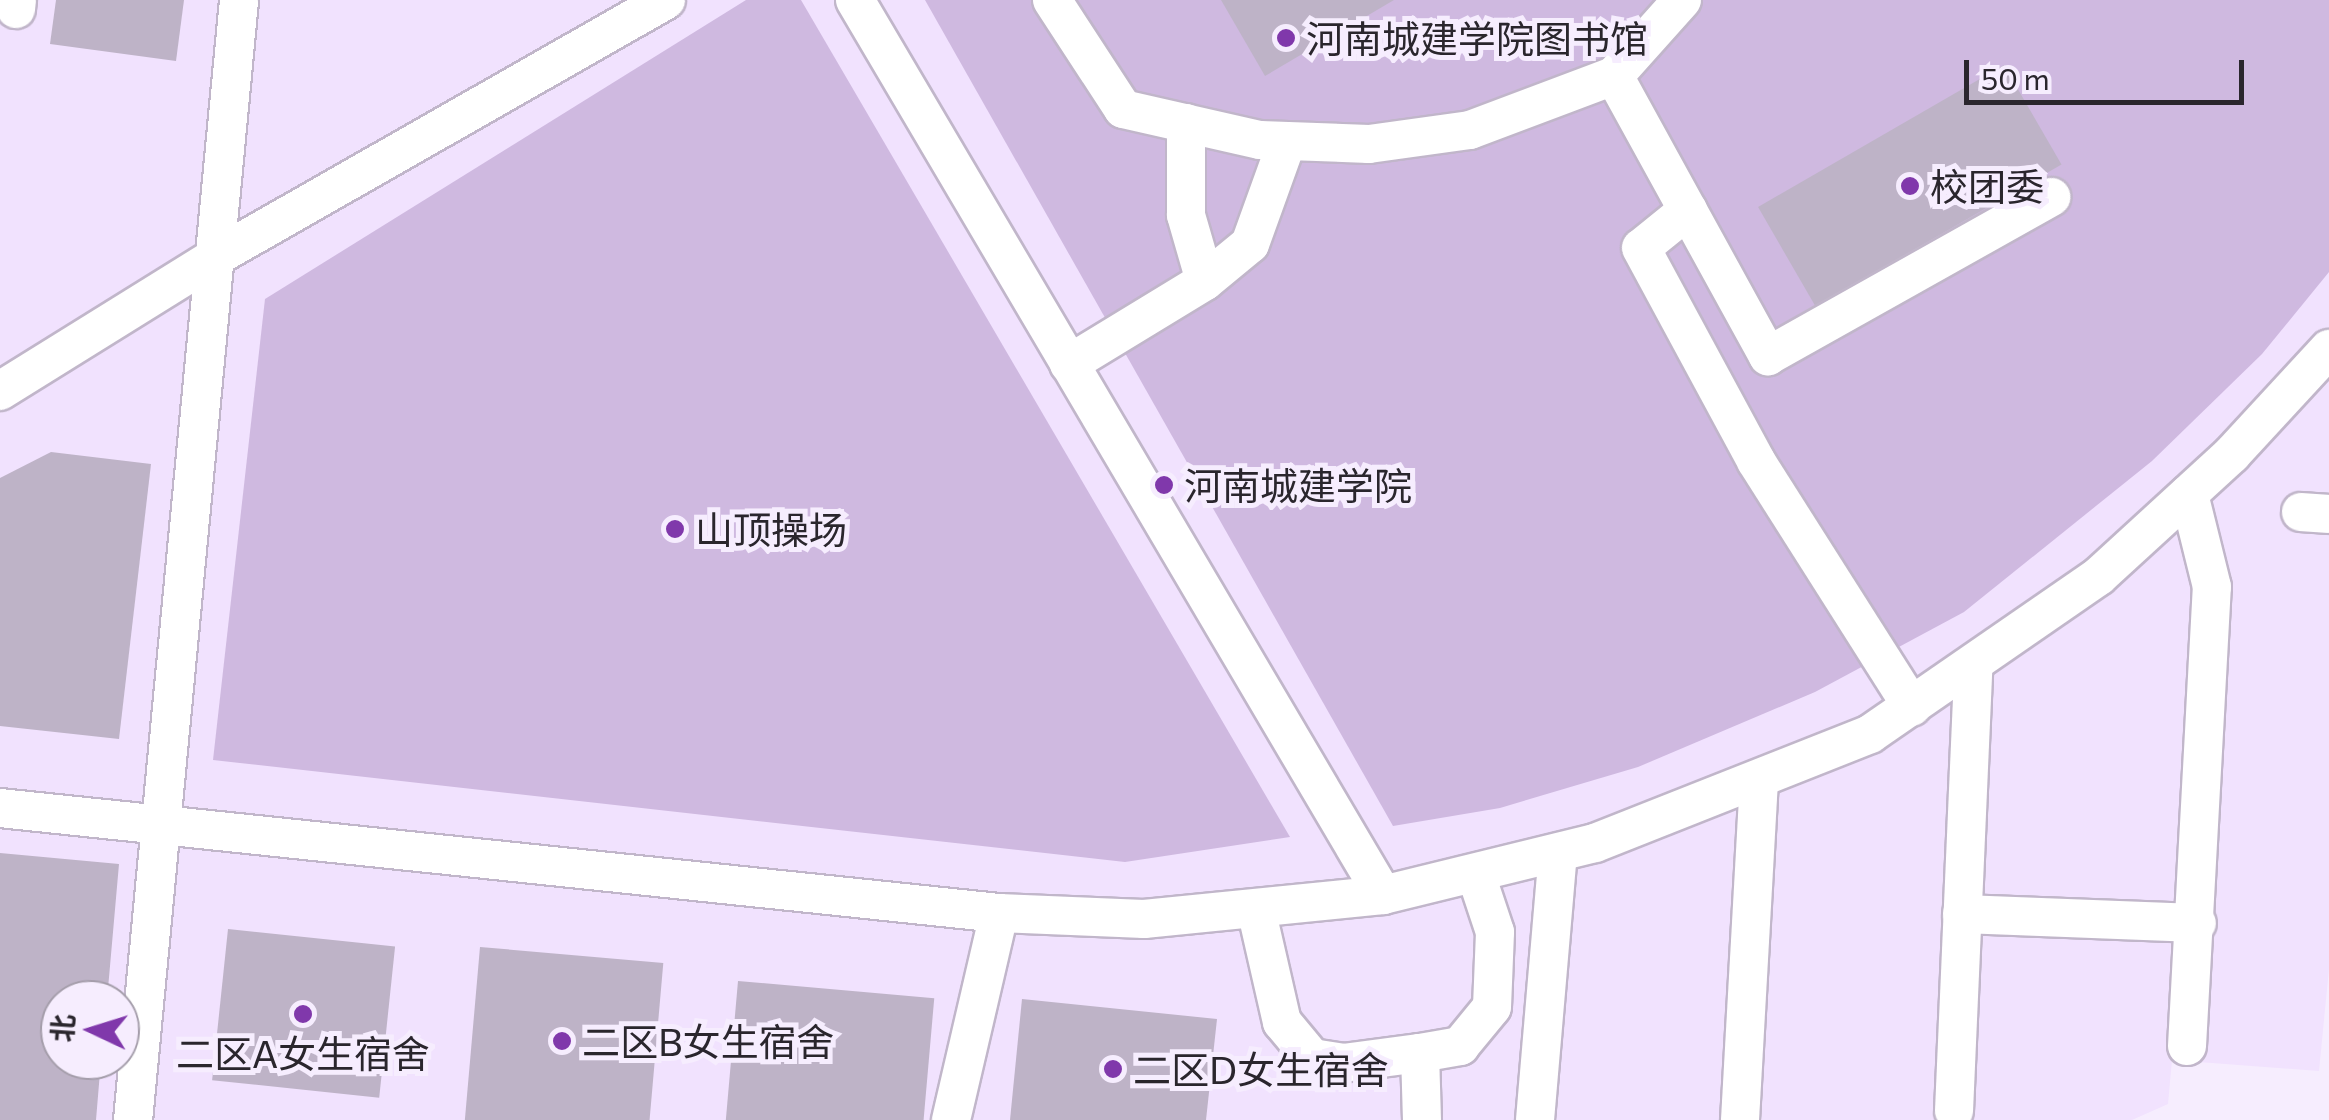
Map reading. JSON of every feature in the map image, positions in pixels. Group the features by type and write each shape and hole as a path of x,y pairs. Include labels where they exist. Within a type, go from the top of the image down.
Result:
{"street":[{"path":"133,1120 238,0"},
{"path":"0,390 215,257 666,0"},
{"path":"855,0 1383,895"},
{"path":"1052,0 1122,108 1186,124 1287,141 1369,144 1470,130 1614,76 1682,0"},
{"path":"1614,76 1768,356 2051,197"},
{"path":"1186,124 1186,215 1205,281"},
{"path":"1069,364 1205,281 1250,244 1287,141"},
{"path":"1688,210 1641,248 1756,461 1912,707"},
{"path":"0,808 999,913 1144,919 1257,912 1383,895 1558,852 1760,781 1870,734 1973,667 2100,576 2189,494 2329,348"},
{"path":"2188,1046 2212,587 2189,494"},
{"path":"1954,1111 1973,667"},
{"path":"1740,1120 1760,781"},
{"path":"1535,1120 1558,852"},
{"path":"1257,912 1282,1022 1312,1058 1343,1063 1420,1054 1460,1046 1492,1007 1495,932 1476,875"},
{"path":"951,1120 999,913"},
{"path":"1962,914 2196,923"},
{"path":"1420,1054 1422,1120"}],"shaded area":[{"name":"河南城建学院","path":"0,0 2329,0 2329,969 2319,1071 2172,1060 2168,1104 2132,1120 0,1120"},
{"name":"山顶操场","path":"746,0 801,0 1290,837 1125,862 213,760 265,299"},
{"path":"925,0 2329,0 2329,272 2262,354 2152,461 1964,612 1815,692 1638,767 1500,808 1393,826"}],"building":[{"path":"56,0 184,0 176,61 50,44"},
{"name":"河南城建学院图书馆","path":"1221,0 1394,0 1265,76"},
{"name":"校团委","path":"2004,65 2062,165 1816,307 1758,207"},
{"path":"51,452 151,464 119,739 0,726 0,478"},
{"path":"0,853 119,864 109,980 40,980 40,1080 99,1080 96,1120 0,1120"},
{"name":"二区A女生宿舍","path":"228,929 395,947 379,1098 212,1080"},
{"name":"二区B女生宿舍","path":"480,947 663,963 650,1120 465,1120"},
{"path":"738,981 934,998 924,1120 726,1120"},
{"name":"二区D女生宿舍","path":"1022,999 1217,1019 1206,1120 1010,1120"}],"place":[{"name":"河南城建学院图书馆","path":"1286,38"},
{"name":"校团委","path":"1910,186"},
{"name":"河南城建学院","path":"1164,485"},
{"name":"山顶操场","path":"675,529"},
{"name":"二区A女生宿舍","path":"303,1014"},
{"name":"二区B女生宿舍","path":"562,1041"},
{"name":"二区D女生宿舍","path":"1113,1069"}]}
